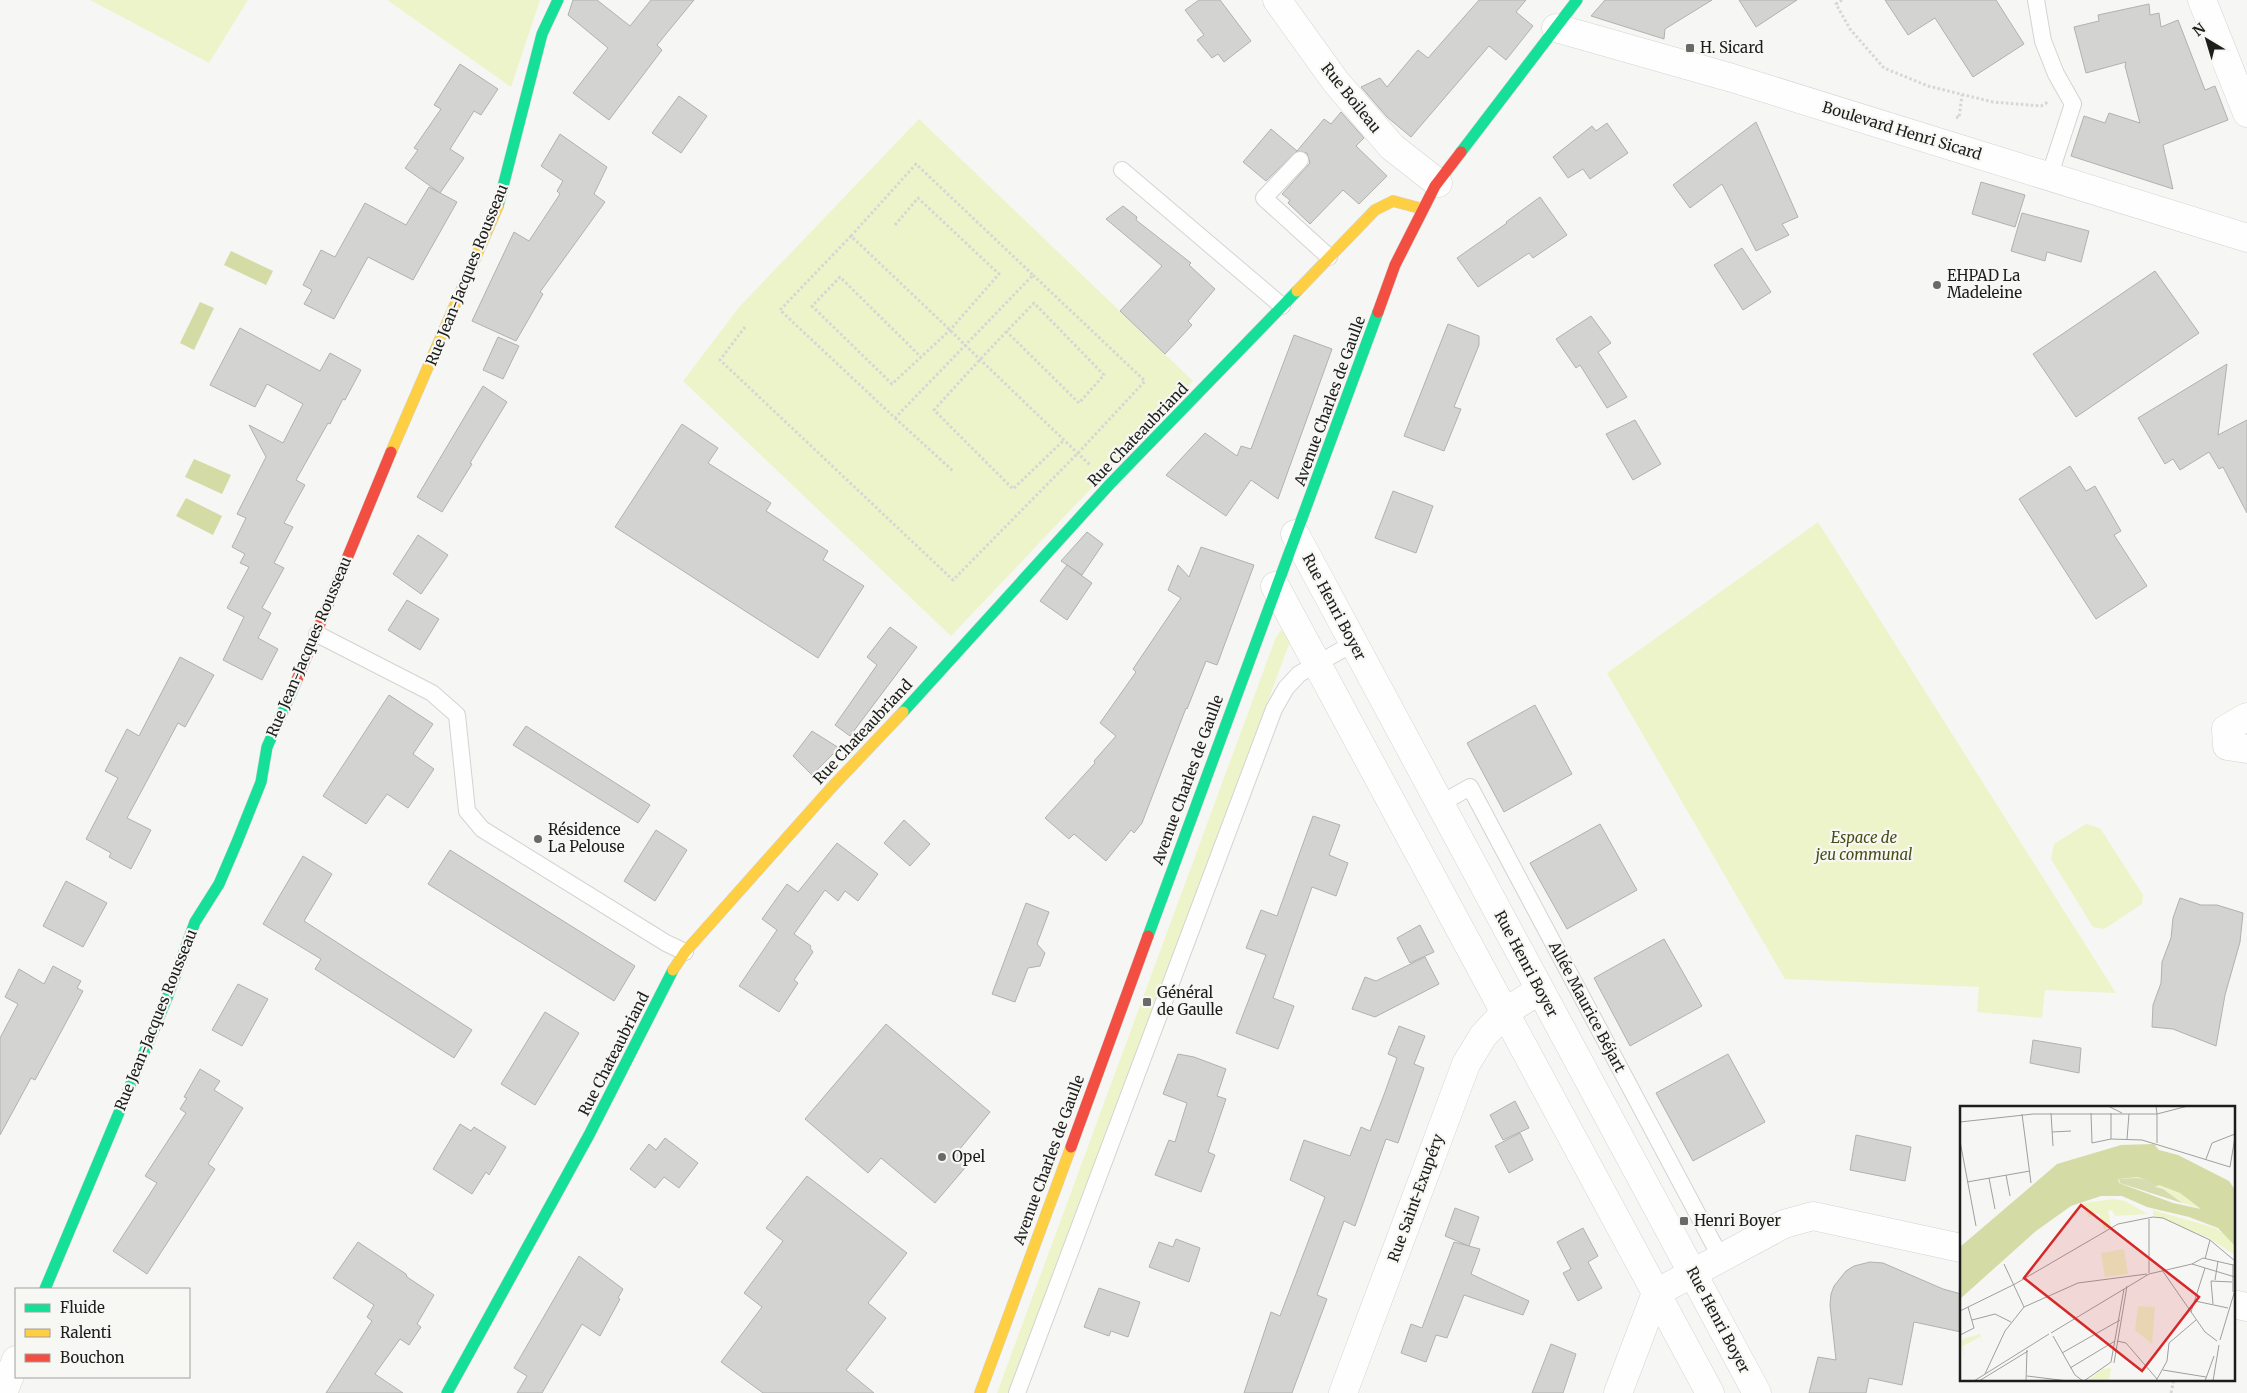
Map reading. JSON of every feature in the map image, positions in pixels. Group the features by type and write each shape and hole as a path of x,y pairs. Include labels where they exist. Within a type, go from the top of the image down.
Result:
{"street":[{"name":"Rue Jean-Jacques Rousseau","path":"45,1288 167,998 195,922 219,884 237,842 261,782 267,747 316,634 367,507 501,199 542,34 558,0"},
{"name":"Rue Boileau","path":"1277,0 1336,82 1392,148 1438,183"},
{"name":"Avenue Charles de Gaulle","path":"980,1393 1275,586 1395,265 1438,183 1577,0"},
{"path":"2202,0 2241,79 2247,113"},
{"name":"Boulevard Henri Sicard","path":"1556,28 1732,78 2247,238"},
{"name":"Rue Chateaubriand","path":"447,1393 589,1135 676,964 685,952 831,788 1110,484 1375,210 1393,201 1424,209"},
{"name":"Rue Henri Boyer","path":"1296,534 1757,1393"},
{"path":"1275,586 1710,1393"},
{"path":"2247,717 2226,728 2227,746 2247,749"},
{"name":"Rue Saint-Exupéry","path":"1343,1393 1466,1064 1483,1036 1505,1012 1540,990"},
{"path":"1618,1393 1656,1293 1784,1224 1813,1216 1960,1248"},
{"path":"2234,1304 2247,1307"},
{"path":"3,1393 15,1363"}],"lane":[{"path":"2036,0 2042,41 2056,74 2073,104 2049,177"},
{"path":"1300,160 1264,198 1329,257"},
{"path":"1122,170 1282,306"},
{"path":"316,634 432,693 457,715 466,811 482,829 666,943 685,952"},
{"path":"1017,1393 1274,709 1286,688 1299,674 1354,643"},
{"name":"Allée Maurice Béjart","path":"1440,804 1470,787 1720,1258"}],"path":[{"path":"1842,0 1836,4 1850,29 1884,68 1928,86 1993,102 2042,106 2066,92"},
{"path":"745,327 720,360 953,580 1078,453 1145,381 916,164 851,236 780,310 952,471"},
{"path":"894,224 918,198 999,274 950,330 921,357 892,384 812,306 840,277 921,357"},
{"path":"851,236 1110,484"},
{"path":"895,418 1033,275"},
{"path":"1006,331 1079,403 1104,375 1034,303 1006,331 979,358 934,410 1013,488 1064,440"},
{"path":"2171,1393 2174,1380"}],"green space":[{"path":"90,0 248,0 209,63"},
{"path":"387,0 540,0 511,87"},
{"path":"919,119 1193,381 951,636 683,381 740,306"},
{"name":"Espace de jeu communal","path":"1818,522 2116,993 2045,990 2042,1018 1977,1012 1979,987 1785,979 1607,673"},
{"path":"1281,630 1291,639 1009,1393 997,1393 1276,637"},
{"path":"2086,824 2100,828 2143,895 2142,904 2104,929 2093,927 2051,859 2054,844"}],"shaded area":[{"path":"231,251 273,271 266,285 224,265"},
{"path":"200,302 214,308 194,350 180,343"},
{"path":"194,459 231,475 222,494 185,477"},
{"path":"186,498 222,516 213,535 176,516"}],"building":[{"path":"573,0 597,0 630,26 651,0 694,0 657,45 662,50 609,120 573,93 608,48 568,15"},
{"path":"1199,0 1220,0 1251,41 1224,62 1218,54 1212,58 1197,40 1204,35 1185,10"},
{"path":"1479,0 1526,0 1516,12 1533,26 1506,60 1489,46 1411,137 1387,117 1361,87 1380,78 1387,87 1418,50 1428,58"},
{"path":"1605,0 1712,0 1665,29 1664,39 1591,16"},
{"path":"1739,0 1797,0 1756,27"},
{"path":"1885,0 1996,0 2024,44 1973,77 1935,18 1908,35"},
{"path":"2149,4 2150,15 2159,13 2161,27 2178,20 2205,90 2215,86 2228,120 2163,145 2173,189 2071,156 2084,116 2105,123 2109,113 2140,123 2125,66 2126,62 2086,73 2074,27 2099,21 2098,15"},
{"path":"460,64 498,89 481,115 474,111 450,149 464,158 440,193 405,168 418,150 414,148 441,109 434,105"},
{"path":"679,96 707,116 681,153 652,133"},
{"path":"1341,112 1364,138 1356,146 1387,176 1359,204 1343,190 1310,224 1288,203 1290,200 1282,194 1310,163 1307,153 1297,151 1324,119 1331,124"},
{"path":"1756,122 1798,217 1782,224 1789,235 1756,251 1722,184 1690,208 1673,185"},
{"path":"1607,123 1628,153 1590,179 1583,169 1568,178 1553,157 1592,126 1596,131"},
{"path":"1271,129 1297,151 1266,181 1243,162"},
{"path":"560,134 607,167 594,194 605,202 540,292 543,294 516,341 472,321 514,232 529,241 560,194 557,191 563,181 541,166"},
{"path":"1981,182 2025,195 2015,227 1972,214"},
{"path":"429,187 457,202 413,280 368,257 334,319 304,304 312,290 303,285 321,250 335,257 365,203 406,225"},
{"path":"1540,197 1567,235 1533,258 1529,253 1478,287 1457,258"},
{"path":"1123,206 1137,217 1136,220 1191,263 1189,265 1215,289 1188,321 1192,325 1165,354 1120,311 1162,266 1106,219"},
{"path":"2022,213 2089,231 2081,262 2047,252 2045,261 2011,251"},
{"path":"1742,248 1771,292 1743,310 1714,265"},
{"path":"2155,271 2199,333 2076,417 2033,354"},
{"path":"1591,316 1611,343 1598,352 1627,397 1607,408 1580,365 1576,368 1556,339"},
{"path":"1448,324 1479,336 1479,345 1454,407 1461,409 1444,451 1404,436"},
{"path":"240,328 320,371 330,353 361,370 296,480 305,485 284,523 293,527 274,563 284,568 262,608 271,613 258,638 278,649 262,680 223,660 244,617 227,608 249,567 240,563 245,554 232,547 246,518 237,514 266,457 249,425 283,443 303,404 267,384 255,407 210,385"},
{"path":"1294,335 1332,349 1278,499 1251,480 1226,516 1166,475 1205,433 1237,456 1241,446 1251,449"},
{"path":"498,337 519,346 503,379 483,370"},
{"path":"2227,364 2218,435 2247,420 2247,513 2223,467 2219,469 2209,452 2180,470 2173,459 2165,464 2138,418"},
{"path":"483,386 507,402 442,512 417,497"},
{"path":"1635,420 1661,464 1633,480 1606,434"},
{"path":"682,424 718,448 708,463 771,503 766,511 828,551 823,560 864,586 818,658 615,527"},
{"path":"2070,466 2086,491 2095,486 2121,531 2114,535 2147,586 2096,619 2019,499"},
{"path":"1393,491 1433,506 1416,553 1375,538"},
{"path":"1087,532 1103,544 1082,575 1061,561"},
{"path":"418,535 448,555 421,594 393,574"},
{"path":"1201,547 1254,565 1217,665 1206,661 1142,823 1134,833 1131,830 1106,861 1074,834 1069,839 1045,818 1095,763 1094,761 1116,736 1100,723 1136,672 1133,669 1181,598 1168,590 1178,565 1189,577"},
{"path":"1067,565 1092,583 1067,620 1040,601"},
{"path":"407,600 439,619 420,650 388,630"},
{"path":"890,627 917,647 850,736 835,725 877,665 867,657"},
{"path":"180,657 214,675 185,727 178,723 127,818 151,830 131,869 109,857 111,853 86,839 118,778 105,771 127,729 139,736"},
{"path":"389,695 433,724 413,754 434,769 408,808 387,794 366,824 323,796"},
{"path":"1535,705 1572,774 1504,812 1467,743"},
{"path":"526,726 650,805 638,823 513,745"},
{"path":"812,731 839,748 812,775 793,756"},
{"path":"1313,816 1340,825 1329,855 1348,863 1336,896 1312,887 1273,998 1294,1006 1278,1049 1236,1033 1266,955 1246,948 1261,910 1277,916"},
{"path":"904,820 930,844 910,866 884,843"},
{"path":"1600,824 1637,890 1567,929 1530,863"},
{"path":"656,830 687,850 655,901 624,881"},
{"path":"837,843 878,874 858,901 845,891 838,901 825,890 794,934 811,946 810,948 813,952 794,980 798,983 779,1012 739,986 777,930 762,919 787,884 798,892"},
{"path":"450,850 635,966 614,1001 428,884"},
{"path":"303,856 332,874 304,921 472,1030 454,1058 315,969 321,959 263,924"},
{"path":"66,881 107,903 83,947 43,926"},
{"path":"2180,898 2201,905 2217,905 2243,913 2240,942 2225,995 2216,1046 2173,1029 2152,1027 2153,1005 2161,983 2162,962 2171,938 2173,918"},
{"path":"1026,903 1049,912 1037,944 1045,953 1040,966 1028,968 1015,1002 992,994"},
{"path":"1420,925 1434,952 1410,963 1397,938"},
{"path":"1664,939 1702,1006 1630,1046 1594,978"},
{"path":"1425,957 1439,984 1375,1017 1352,1009 1365,977 1376,981"},
{"path":"53,966 81,981 77,988 83,991 35,1080 31,1078 0,1135 0,1038 18,1004 5,997 19,969 44,984"},
{"path":"238,984 268,999 242,1046 212,1030"},
{"path":"545,1012 579,1033 535,1105 501,1084"},
{"path":"886,1024 990,1112 959,1150 966,1157 964,1169 935,1203 881,1158 868,1173 805,1119"},
{"path":"1399,1026 1425,1036 1414,1064 1424,1068 1398,1143 1386,1139 1355,1226 1344,1221 1317,1295 1327,1299 1292,1393 1244,1393 1271,1312 1280,1316 1325,1197 1290,1180 1304,1140 1350,1156 1361,1127 1370,1131 1385,1092 1397,1058 1388,1054"},
{"path":"2033,1040 2081,1048 2079,1073 2030,1063"},
{"path":"1178,1054 1194,1057 1226,1069 1217,1096 1226,1099 1208,1152 1215,1155 1201,1192 1155,1175 1169,1140 1175,1142 1187,1103 1163,1094"},
{"path":"1728,1054 1765,1122 1693,1161 1656,1093"},
{"path":"200,1069 220,1081 214,1090 243,1108 208,1164 215,1169 147,1274 113,1251 157,1183 145,1176 186,1113 180,1109 187,1098 184,1097"},
{"path":"1515,1101 1529,1128 1503,1140 1490,1115"},
{"path":"460,1124 471,1131 474,1127 506,1147 489,1175 486,1172 472,1194 433,1169"},
{"path":"1520,1133 1533,1160 1509,1173 1495,1146"},
{"path":"1856,1135 1911,1147 1905,1181 1850,1170"},
{"path":"665,1138 698,1163 679,1188 664,1177 655,1188 630,1169 649,1144 656,1150"},
{"path":"807,1176 907,1253 868,1303 886,1318 846,1370 874,1393 763,1393 721,1362 762,1307 744,1293 783,1241 766,1228"},
{"path":"1455,1208 1479,1217 1469,1246 1445,1236"},
{"path":"1583,1228 1598,1256 1588,1262 1602,1288 1578,1301 1563,1273 1571,1269 1557,1242"},
{"path":"1176,1239 1200,1248 1189,1282 1149,1267 1159,1242 1173,1247"},
{"path":"358,1242 434,1295 417,1324 421,1327 409,1345 400,1339 375,1374 403,1393 326,1393 372,1321 367,1317 374,1305 333,1278"},
{"path":"1454,1242 1480,1249 1471,1274 1529,1301 1523,1315 1464,1295 1447,1338 1436,1335 1426,1362 1401,1353 1411,1324 1422,1328"},
{"path":"579,1256 623,1289 618,1298 620,1299 600,1336 582,1324 542,1393 517,1393 527,1376 514,1368"},
{"path":"1870,1262 1883,1263 1943,1289 1960,1294 1960,1332 1914,1322 1902,1385 1869,1378 1866,1393 1809,1393 1818,1357 1836,1360 1830,1305 1831,1294 1834,1286 1846,1271 1854,1266"},
{"path":"1099,1288 1140,1302 1128,1337 1111,1331 1109,1336 1084,1327"},
{"path":"1551,1344 1576,1354 1563,1393 1532,1393"}],"traffic: fast":[{"path":"498,206 542,34 558,0"},
{"path":"1461,152 1577,0"},
{"path":"903,712 1110,484 1297,291"},
{"path":"1148,936 1378,312"},
{"path":"45,1288 167,998 195,922 219,884 237,842 261,782 267,747 296,682"},
{"path":"447,1393 589,1135 673,970"}],"traffic: slow":[{"path":"1297,291 1375,210 1393,201 1423,209"},
{"path":"391,452 498,206"},
{"path":"673,970 685,952 831,788 903,712"},
{"path":"980,1393 1071,1147"}],"traffic: jam":[{"path":"1378,312 1395,265 1435,186 1461,152"},
{"path":"296,682 391,452"},
{"path":"1071,1147 1148,936"}],"place":[{"name":"H. Sicard","path":"1690,48"},
{"name":"EHPAD La Madeleine","path":"1937,285"},
{"name":"Résidence La Pelouse","path":"538,839"},
{"name":"Général de Gaulle","path":"1147,1002"},
{"name":"Opel","path":"942,1157"},
{"name":"Henri Boyer","path":"1684,1221"}]}
